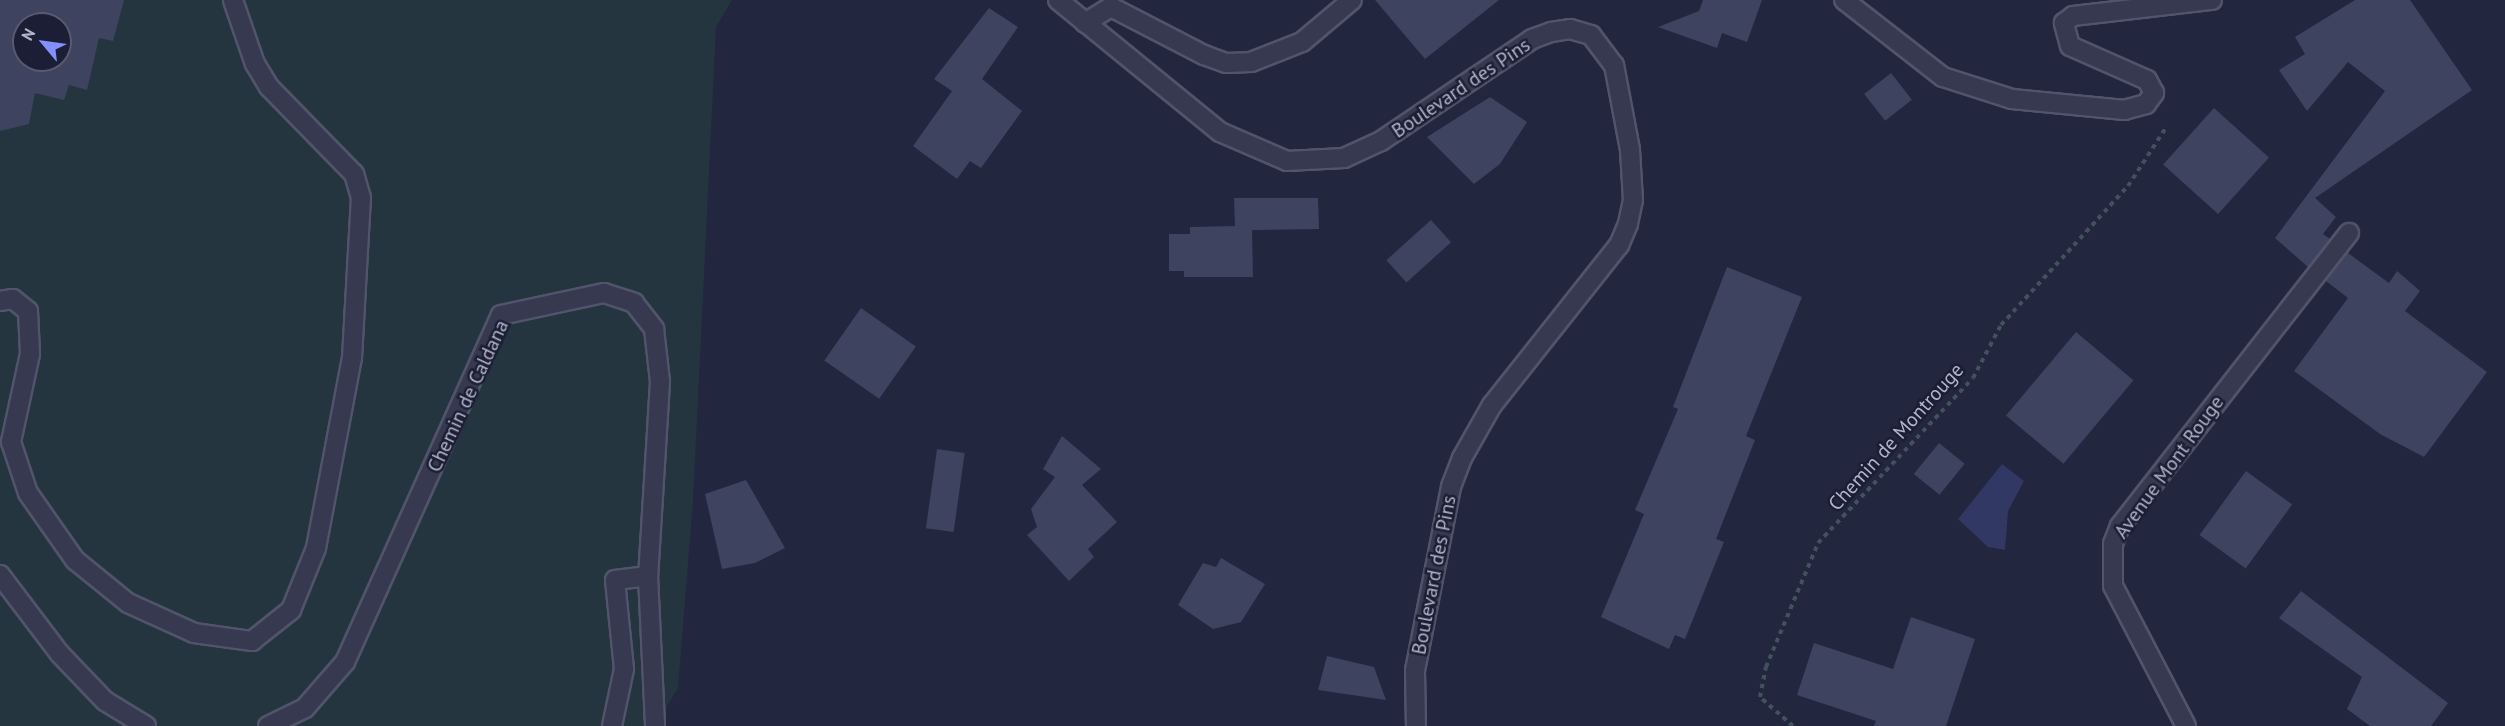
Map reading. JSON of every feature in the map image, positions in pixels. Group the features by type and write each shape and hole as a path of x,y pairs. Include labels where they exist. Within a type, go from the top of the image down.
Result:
{"street":[{"path":"0,301 14,299 28,311 30,354 11,442 28,493 75,560 128,603 195,633 252,640 291,610 316,548 352,358 361,198 354,174 269,87 255,63 233,0"},
{"name":"Boulevard des Pins","path":"1058,0 1220,132 1287,161 1344,158 1380,141 1532,39 1551,32 1570,29 1591,35 1614,64 1630,150 1633,200 1628,224 1619,245 1492,405 1462,458 1451,488 1417,660 1416,726"},
{"path":"1085,23 1111,7 1204,55 1226,63 1251,62 1302,42 1352,0"},
{"path":"1844,0 1917,62 1971,88 2012,99 2124,110 2146,104 2154,93 2147,80 2070,46 2064,23 2073,16 2212,0"},
{"name":"Avenue Mont Rouge","path":"2186,726 2113,586 2112,544 2120,526 2349,233"},
{"name":"Chemin de Caldana","path":"268,726 305,708 345,662 501,315 604,293 634,303 654,329 660,382 648,576"},
{"path":"0,575 19,604 105,701 146,726"},
{"path":"612,726 624,669 615,580 648,576 655,726"}],"path":[{"name":"Chemin de Montrouge","path":"1793,726 1760,697 1766,667 1818,543 1940,417 1973,378 2001,325 2128,186 2168,124 2146,104"}],"shaded area":[{"path":"0,0 732,0 716,27 693,501 678,688 655,726 0,726"}],"water":[{"path":"2002,464 2024,481 2008,511 2005,550 1988,547 1958,519"}],"building":[{"path":"0,0 124,0 113,41 99,38 87,90 69,85 64,100 35,93 29,124 0,131"},
{"path":"1375,0 1499,0 1425,59"},
{"path":"1703,0 1762,0 1747,42 1722,33 1717,48 1658,27 1699,11"},
{"path":"2355,0 2410,0 2472,90 2315,198 2336,217 2323,234 2330,239 2308,267 2275,238 2385,91 2348,62 2307,111 2279,70 2305,54 2295,37"},
{"path":"989,8 1018,27 982,79 1022,111 981,168 970,161 957,179 913,146 952,91 934,79"},
{"path":"1891,73 1912,100 1885,121 1864,94"},
{"path":"1490,97 1527,122 1500,164 1474,184 1427,137"},
{"path":"2214,108 2269,158 2218,214 2163,164"},
{"path":"1234,198 1318,198 1319,229 1252,230 1253,277 1184,277 1184,271 1169,271 1169,234 1190,234 1190,227 1235,226"},
{"path":"1431,220 1451,242 1406,282 1386,260"},
{"path":"2348,253 2389,283 2397,271 2420,291 2405,311 2487,372 2424,457 2380,434 2294,371 2348,298 2326,281"},
{"path":"1727,267 1802,297 1746,436 1755,440 1716,539 1724,542 1685,639 1675,635 1669,649 1601,617 1644,514 1635,510 1678,409 1673,407"},
{"path":"861,308 916,346 879,399 824,360"},
{"path":"2076,332 2133,380 2063,464 2006,415"},
{"path":"1062,436 1101,469 1082,485 1117,522 1088,549 1094,557 1069,581 1027,535 1037,527 1031,509 1055,477 1043,469"},
{"path":"1939,443 1965,464 1939,495 1914,474"},
{"path":"937,449 965,453 954,532 926,528"},
{"path":"2246,471 2292,505 2246,568 2200,535"},
{"path":"746,480 785,548 755,563 722,569 705,494"},
{"path":"1221,558 1265,584 1241,622 1213,629 1178,605 1203,563 1216,567"},
{"path":"2301,591 2448,703 2431,726 2370,726 2347,709 2362,677 2279,618"},
{"path":"1911,617 1975,639 1946,726 1874,726 1876,721 1797,695 1814,643 1893,669"},
{"path":"1327,656 1374,667 1386,700 1318,690"}]}
